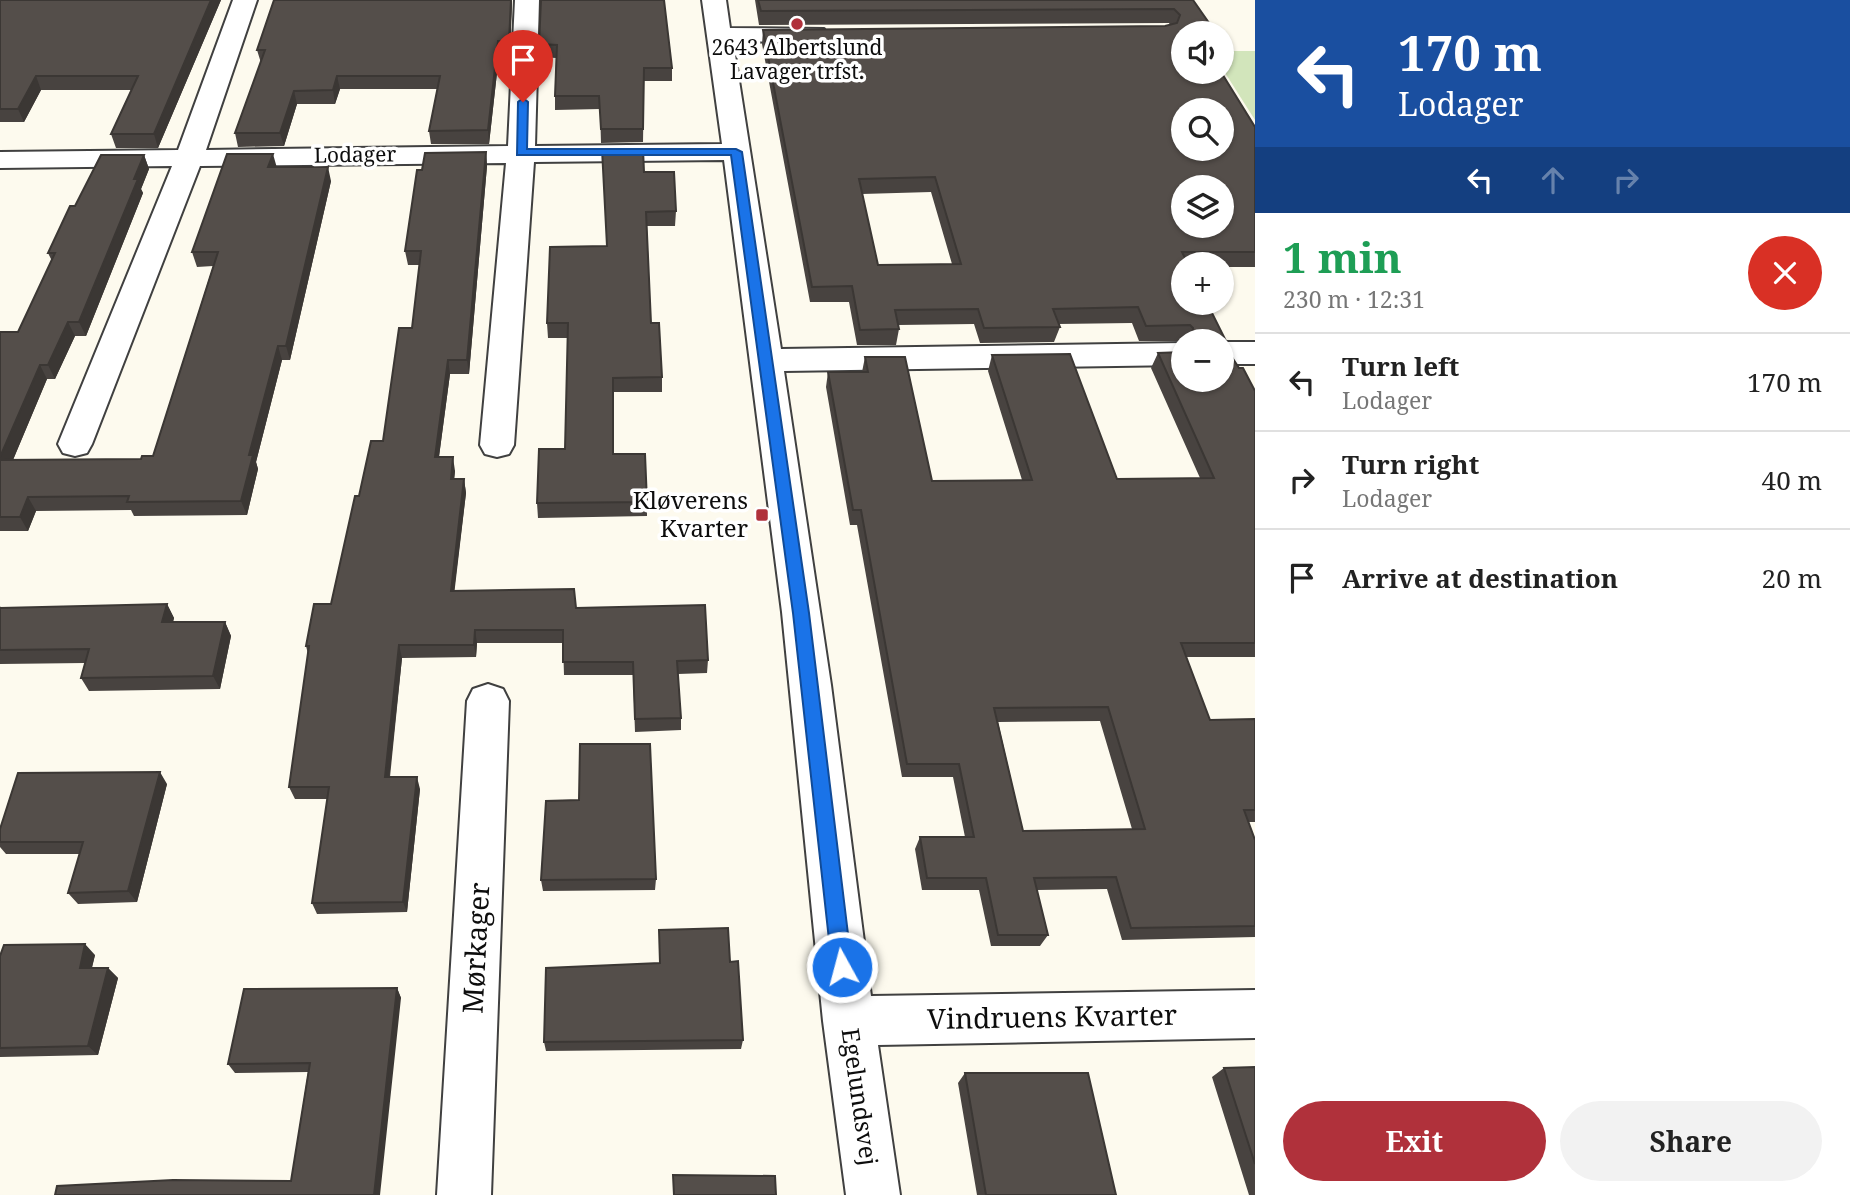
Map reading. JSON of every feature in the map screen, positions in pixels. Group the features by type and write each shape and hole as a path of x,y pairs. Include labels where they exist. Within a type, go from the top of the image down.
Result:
{"street":[{"path":"75,444 189,158 246,0"},
{"path":"497,445 521,153 527,0"},
{"name":"Egelundsvej","path":"714,0 801,613 848,1021 873,1195"},
{"path":"719,35 837,34"},
{"name":"Lodager","path":"0,159 736,152"},
{"path":"1234,353 1255,353"},
{"path":"767,360 1171,354"},
{"name":"Mørkager","path":"464,1195 488,701"},
{"name":"Vindruens Kvarter","path":"848,1021 1255,1014"}],"green space":[{"path":"1234,51 1255,51 1255,120 1232,84"}],"building":[{"path":"0,0 211,0 154,134 111,134 138,76 36,76 18,109 0,109"},
{"path":"274,0 511,0 509,42 498,41 488,130 429,131 440,76 337,76 333,90 294,91 280,133 235,133 265,50 257,50"},
{"path":"541,0 664,0 672,68 644,68 643,129 601,129 599,96 555,96 557,45 539,44"},
{"path":"758,0 1193,0 1208,21 1178,21 1180,15 1174,9 761,11"},
{"path":"1171,24 1171,84 1228,84 1255,127 1255,252 1171,252 1171,315 1213,315 1220,329 1193,329 1190,325 1146,326 1138,307 1053,309 1060,327 984,328 978,309 895,310 899,329 860,330 852,286 812,287 763,30","holes":["935,177 961,264 878,265 859,179"]},
{"path":"602,149 643,149 644,172 674,172 676,211 646,212 651,323 659,323 662,377 613,378 613,454 645,454 647,502 537,503 539,449 565,449 568,323 547,323 550,247 607,246"},
{"path":"486,152 467,360 448,360 435,457 453,457 451,479 464,479 451,591 574,589 576,608 705,605 708,660 677,661 681,718 635,719 633,662 563,662 563,630 475,630 474,645 399,645 385,777 417,777 403,902 312,903 329,787 289,787 309,646 306,646 314,604 331,604 355,496 359,496 371,441 383,441 399,328 412,328 421,251 405,251 417,170 422,170 425,153"},
{"path":"227,154 273,154 268,167 328,167 286,346 278,346 249,455 253,455 241,501 127,502 129,496 28,497 20,517 0,517 0,460 141,459 142,456 153,456 218,252 192,252"},
{"path":"101,155 144,155 134,179 138,179 79,322 68,322 48,365 40,365 0,457 0,332 18,332 55,253 48,253 70,206 75,206"},
{"path":"1171,352 1171,382 1158,353"},
{"path":"1070,354 1117,479 1214,478 1175,392 1234,392 1234,360 1239,368 1243,368 1255,391 1255,643 1181,643 1210,720 1255,719 1255,810 1244,810 1255,840 1255,926 1131,928 1116,877 1034,878 1048,935 998,935 986,878 927,878 920,837 974,837 959,764 907,764 861,510 853,510 828,372 868,372 865,357 905,357 932,481 1032,480 992,355","holes":["1108,707 1145,829 1023,831 994,708"]},
{"path":"167,604 162,622 225,622 213,676 81,678 89,649 0,650 0,608"},
{"path":"580,744 650,744 656,879 541,880 546,801 579,800"},
{"path":"160,772 128,891 68,893 83,842 0,842 0,829 18,773"},
{"path":"728,928 730,962 738,961 743,1040 544,1042 546,968 660,963 659,930"},
{"path":"85,944 80,968 108,968 88,1046 0,1048 0,956 4,945"},
{"path":"397,988 374,1195 55,1195 57,1186 173,1180 291,1181 310,1063 228,1064 244,989"},
{"path":"1255,1067 1255,1164 1224,1068"},
{"path":"965,1073 1088,1073 1116,1195 986,1195"},
{"path":"673,1175 775,1176 776,1195 674,1195"}],"place":[{"name":"2643 Albertslund Lavager trfst.","path":"797,24"},
{"name":"Kløverens Kvarter","path":"762,515"}],"route":[{"path":"523,102 521,153 736,152 801,613 842,967"}]}
